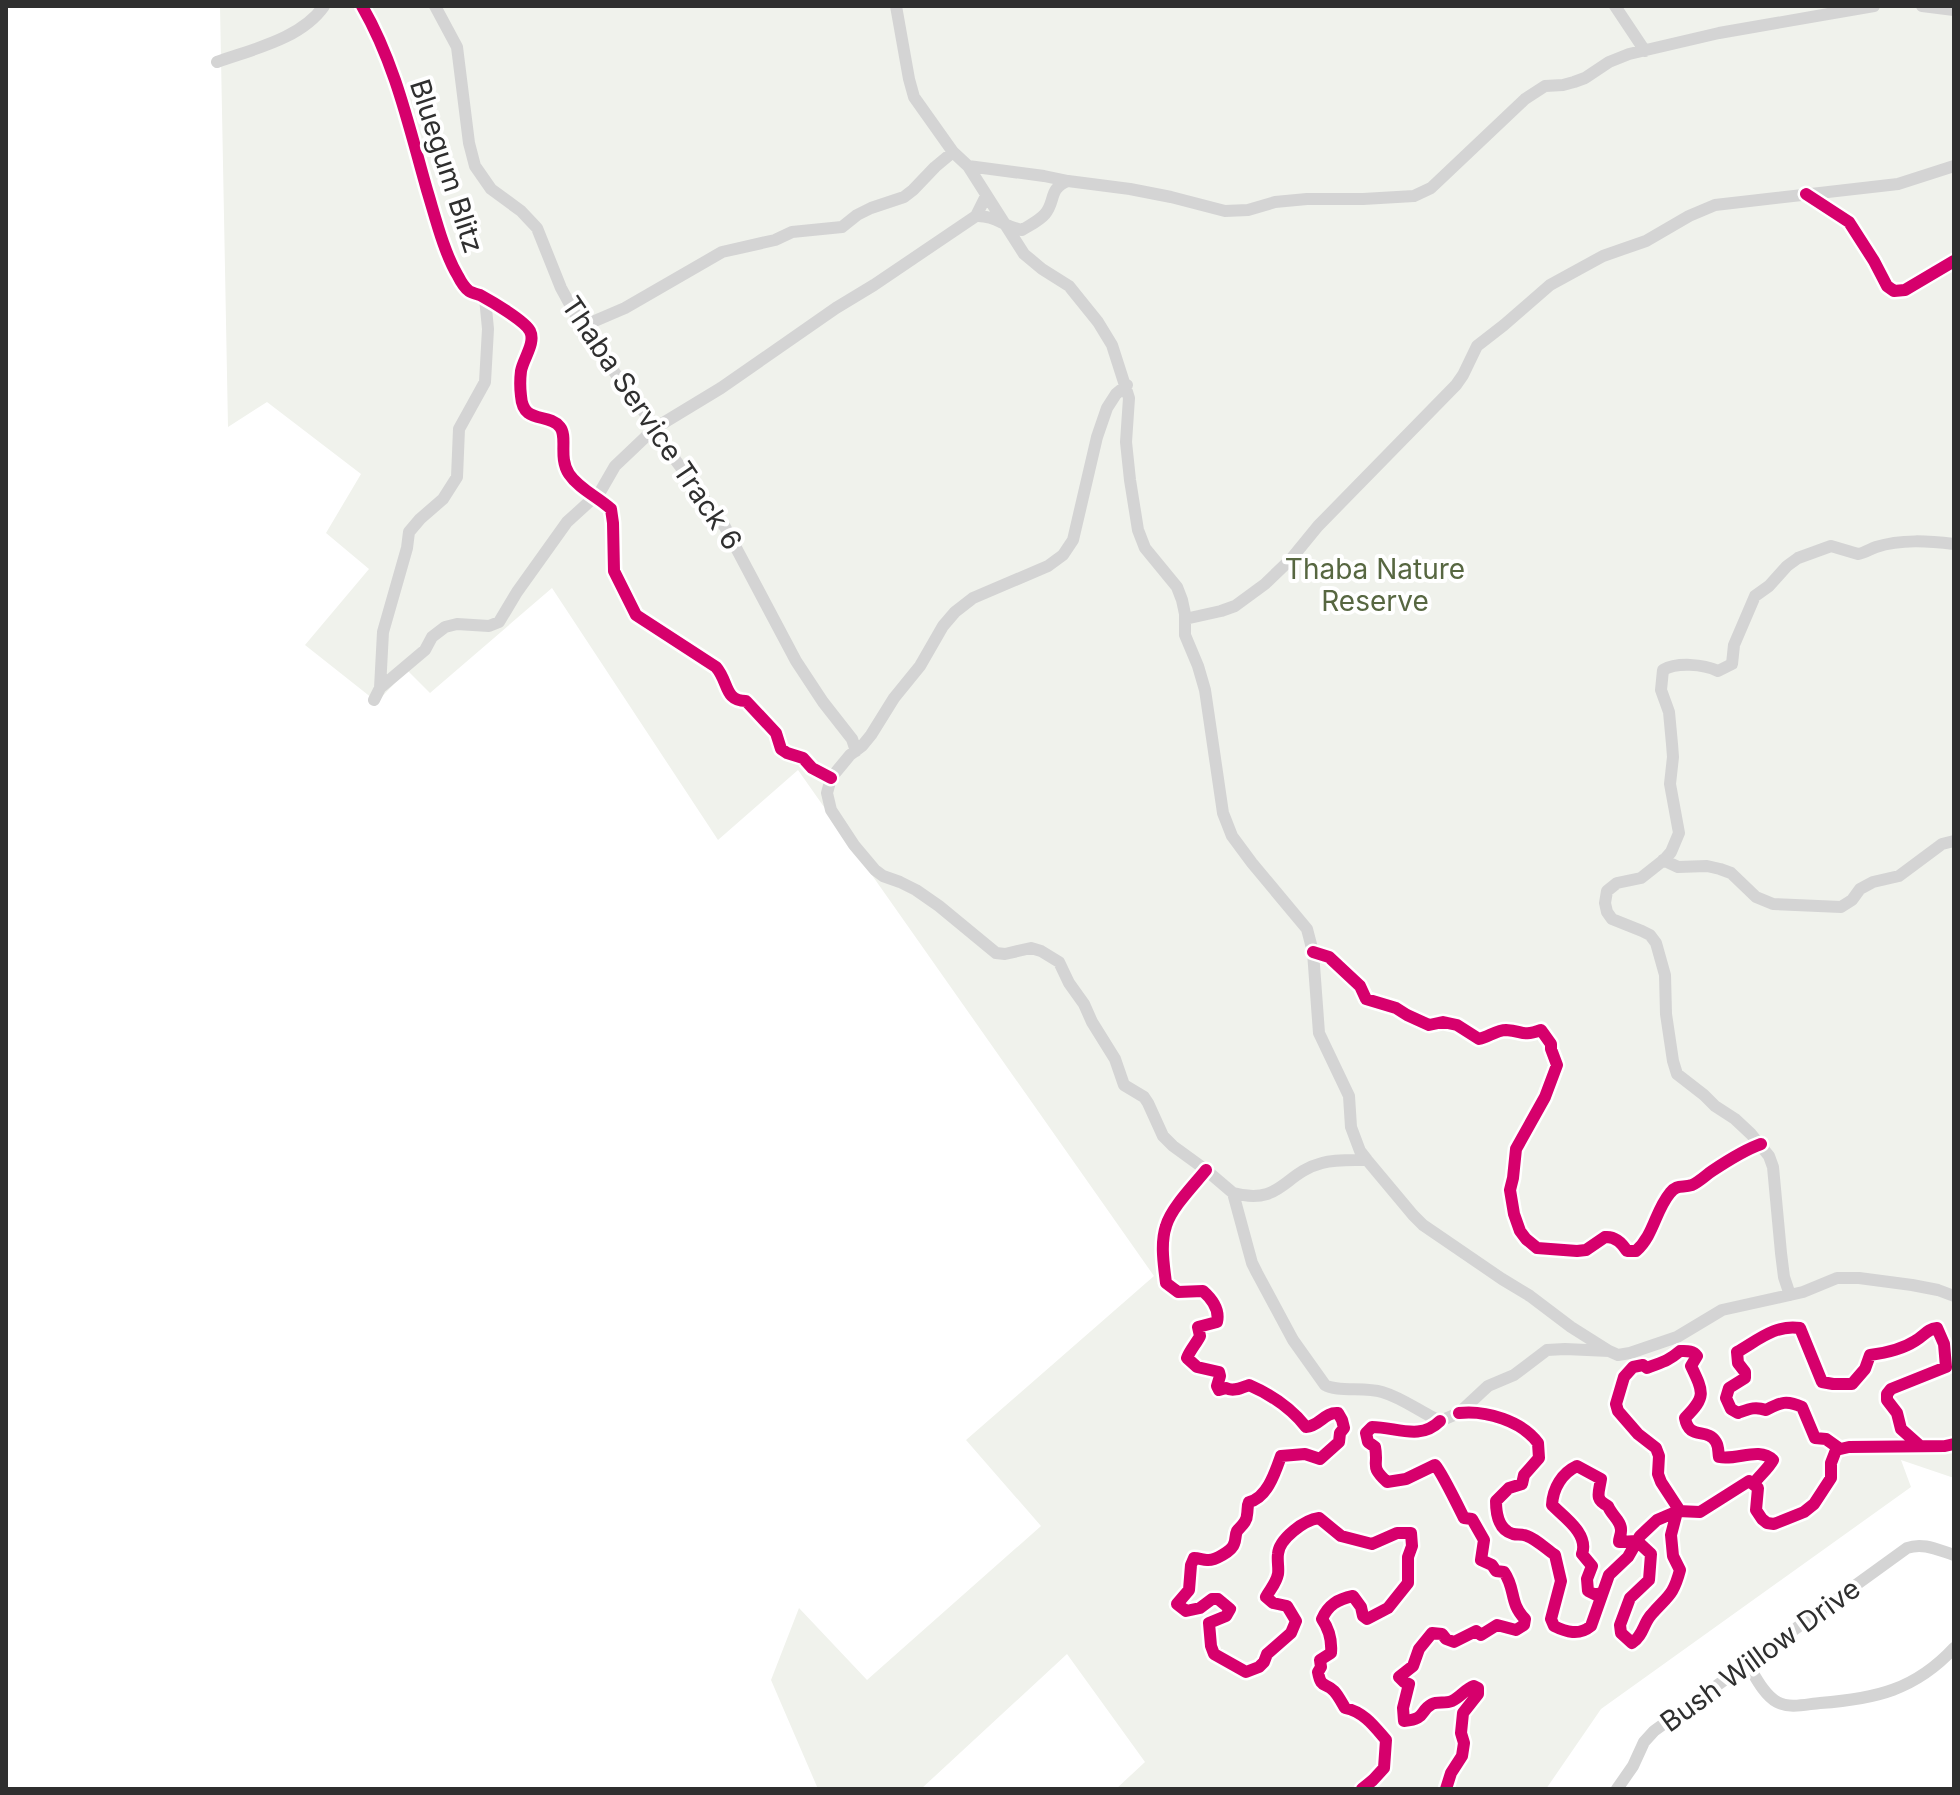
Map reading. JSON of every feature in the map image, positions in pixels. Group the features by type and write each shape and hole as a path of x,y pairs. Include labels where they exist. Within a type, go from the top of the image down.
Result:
{"street":[{"path":"217,62 292,33 316,18 324,6"},
{"name":"Thaba Service Track 6","path":"435,6 457,47 469,143 475,166 491,189 521,211 537,228 561,288 586,334 725,527 796,661 852,739 856,751"},
{"path":"896,6 914,97 953,152 968,166 1024,254 1069,286 1112,345 1129,398 1126,442 1138,530 1145,548 1177,587 1182,600 1185,635 1205,690 1223,813 1232,836 1307,929 1313,952 1319,1033 1349,1096 1351,1127 1367,1160 1423,1225 1618,1355 1677,1337 1722,1310 1803,1292 1832,1279 1848,1277 1912,1285 1954,1296"},
{"path":"1615,6 1645,51"},
{"path":"968,166 1130,189 1225,211 1307,199 1414,196 1431,188 1545,86 1563,85 1585,78 1609,62 1629,54 1719,33 1874,6"},
{"path":"1922,6 1954,10"},
{"path":"583,326 625,308 722,252 775,240 792,232 842,227 871,208 904,197 953,152"},
{"path":"1185,619 1235,606 1265,584 1456,385 1477,346 1550,285 1603,256 1646,241 1715,205 1898,184 1954,166"},
{"path":"485,298 488,329 485,382 459,429 457,477 443,499 409,532 383,632 377,694 445,627 457,624 489,626 499,622 567,522 600,492 615,466 655,428 721,388 976,216 987,215 1022,230 1034,223 1049,209 1055,190 1068,181"},
{"path":"976,216 986,196"},
{"path":"1127,385 1107,408 1097,437 1077,529 1069,548 1048,566 973,598 955,612 876,727 831,778 827,800 866,861 883,876 916,890 996,953 1031,948 1059,962 1115,1059 1124,1085 1144,1097 1163,1136 1173,1146 1233,1193 1263,1195 1276,1191 1305,1169 1322,1163 1367,1160"},
{"path":"1790,1295 1784,1277 1773,1167 1769,1156 1735,1119 1677,1074 1666,1014 1665,975 1656,943 1650,935 1612,919 1605,903 1607,891 1617,883 1641,878 1671,852 1679,833 1670,784 1673,757 1669,712 1661,690 1663,670 1696,665 1718,671 1732,664 1734,645 1755,596 1798,558 1831,546 1863,554 1875,548 1908,541 1954,544"},
{"path":"1663,860 1678,867 1707,866 1731,873 1756,897 1773,904 1841,907 1852,900 1860,889 1873,882 1899,876 1942,844 1954,841"},
{"path":"1233,1193 1252,1263 1305,1359 1331,1389 1381,1392 1440,1421 1459,1413 1488,1386 1514,1375 1547,1350 1609,1351"},
{"name":"Bush Willow Drive","path":"1617,1789 1633,1766 1644,1742 1654,1731 1907,1548 1924,1545 1954,1555"},
{"path":"1747,1663 1771,1698 1786,1706 1801,1705 1856,1700 1889,1692 1930,1670 1954,1648"}],"green space":[{"name":"Thaba Nature Reserve","path":"220,6 1954,6 1954,1478 1901,1460 1911,1487 1601,1709 1546,1789 1116,1789 1145,1762 1067,1654 921,1789 818,1789 771,1680 799,1608 867,1680 1041,1526 966,1440 1154,1276 798,770 718,840 552,588 430,693 407,670 377,702 305,645 369,569 326,533 361,474 267,402 228,427"}],"cycle path":[{"name":"Bluegum Blitz","path":"362,6 384,50 453,267 469,291 507,312 530,331 530,346 521,374 523,405 531,415 560,427 564,461 569,474 611,509 614,571 636,615 716,667 730,694 746,701 776,733 781,749 803,758 812,768 831,778"},
{"path":"1806,194 1849,222 1887,286 1894,291 1905,290 1954,261"},
{"path":"1313,952 1329,957 1360,986 1366,999 1396,1008 1429,1025 1443,1022 1457,1025 1479,1039 1503,1030 1526,1033 1541,1030 1551,1044 1557,1065 1545,1097 1516,1149 1510,1190 1520,1231 1537,1248 1586,1250 1609,1237 1627,1251 1636,1251 1647,1238 1661,1207 1673,1190 1695,1184 1748,1149 1761,1144"},
{"path":"1206,1170 1173,1212 1163,1240 1166,1283 1178,1292 1203,1291 1217,1313 1217,1322 1198,1327 1200,1336 1187,1358 1197,1367 1219,1372 1219,1390 1249,1385 1280,1403 1306,1427 1338,1413 1344,1428 1339,1442 1320,1459 1305,1454 1281,1456 1261,1496 1249,1502 1246,1520 1237,1531 1233,1547 1214,1559 1194,1558 1189,1590 1177,1604 1186,1611 1218,1599 1230,1609 1226,1616 1209,1623 1211,1646 1214,1654 1246,1672 1264,1662 1267,1654 1291,1633 1296,1621 1287,1606 1273,1603 1266,1597 1277,1578 1279,1548 1293,1531 1319,1518 1341,1536 1372,1544 1397,1533 1411,1533 1408,1583 1388,1608 1367,1619 1353,1596 1334,1603 1322,1619 1328,1631 1331,1653 1320,1660 1320,1681 1334,1691 1345,1708 1363,1716 1386,1740 1384,1768 1362,1789"},
{"path":"1840,1449 1826,1439 1815,1438 1802,1407 1792,1403 1738,1413 1731,1409 1726,1398 1729,1388 1745,1378 1737,1352 1774,1331 1800,1328 1822,1382 1852,1384 1865,1369 1870,1355 1904,1347 1937,1328 1944,1344 1946,1367 1891,1389 1887,1394 1901,1429 1919,1445"},
{"path":"1603,1592 1596,1595 1588,1591 1587,1579 1592,1566 1582,1554 1582,1540 1552,1505 1559,1482 1577,1466 1601,1479 1599,1498 1620,1524 1619,1542 1637,1541 1651,1554 1649,1580 1630,1598 1620,1625 1621,1633 1632,1643 1672,1591 1680,1570 1673,1556 1671,1535 1678,1508 1658,1474 1656,1448 1638,1434 1618,1411 1616,1404 1624,1377 1633,1367 1643,1365 1647,1368 1668,1360 1680,1351 1695,1354 1697,1356 1691,1366 1701,1394 1697,1405 1685,1418 1687,1425 1694,1432 1712,1438 1717,1444 1719,1457 1761,1454 1773,1460 1754,1483"},
{"path":"1459,1413 1480,1413 1503,1419 1523,1429 1538,1443 1539,1458 1524,1475 1522,1484 1509,1488 1496,1501 1497,1511 1501,1525 1508,1532 1530,1537 1555,1555 1561,1581 1551,1619 1554,1626 1572,1632 1591,1626 1609,1575 1628,1557 1640,1536 1657,1520 1678,1511 1700,1512 1749,1481 1758,1488 1756,1510 1767,1523 1774,1524 1804,1512 1814,1504 1831,1478 1831,1463 1836,1450 1954,1444"},
{"path":"1440,1421 1416,1432 1372,1427 1366,1433 1368,1442 1375,1447 1376,1469 1387,1482 1406,1479 1435,1465 1464,1518 1472,1519 1484,1540 1481,1560 1492,1565 1496,1571 1504,1572 1517,1607 1525,1619 1524,1625 1516,1630 1497,1625 1481,1635 1476,1631 1454,1642 1442,1634 1432,1633 1419,1649 1413,1666 1399,1677 1409,1684 1403,1708 1404,1721 1420,1717 1432,1704 1452,1701 1471,1687 1478,1688 1478,1694 1463,1713 1462,1756 1451,1773 1446,1789"}]}
